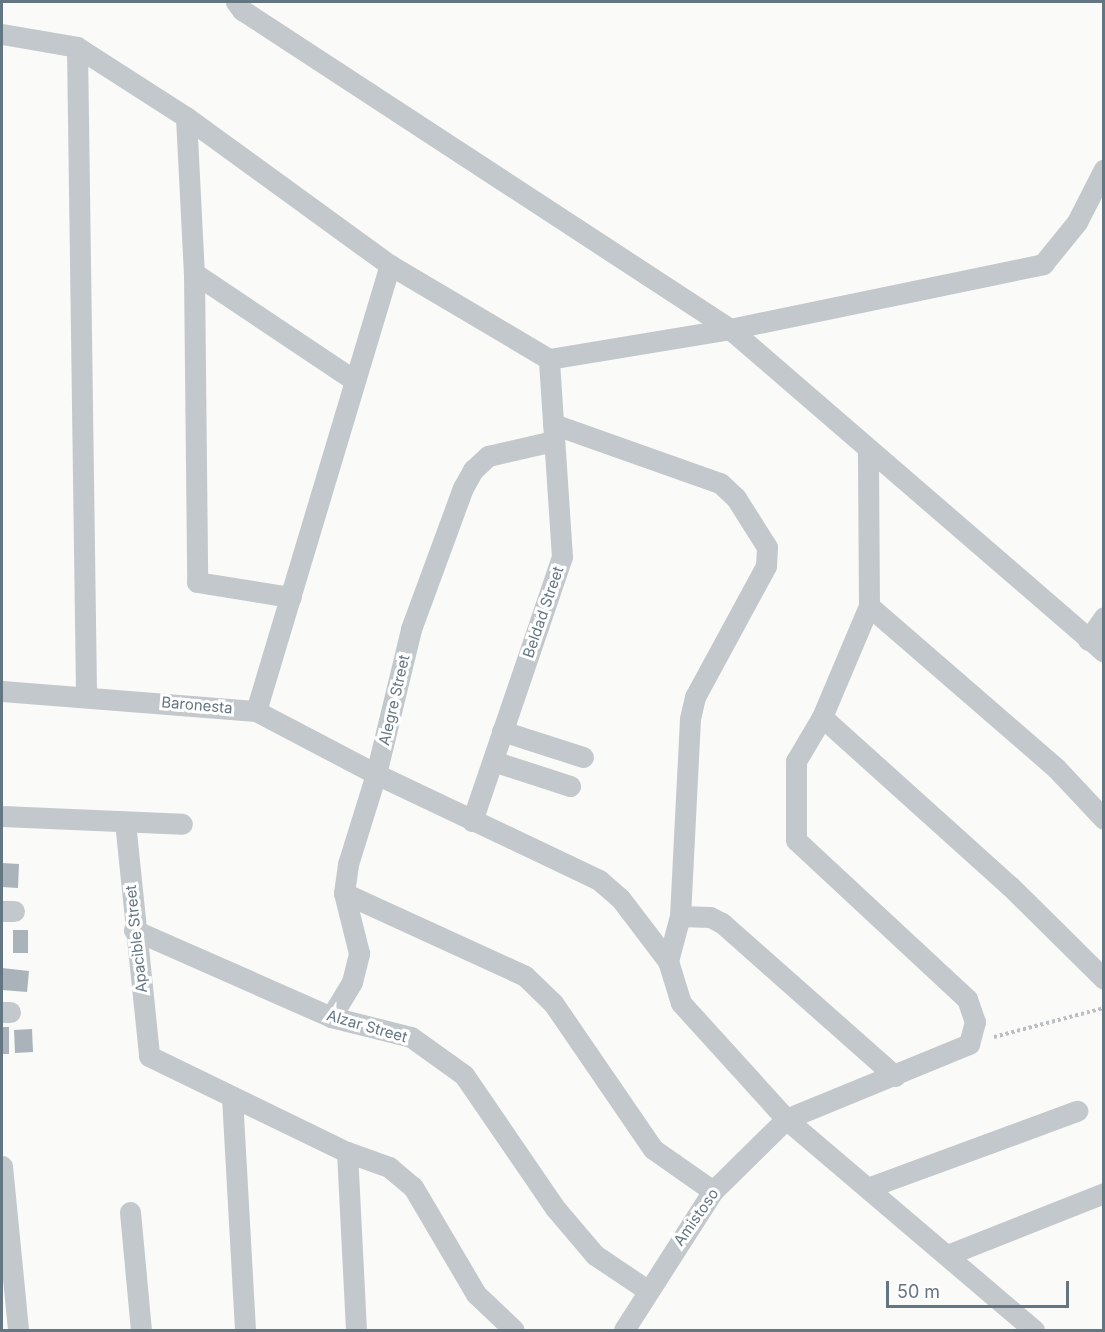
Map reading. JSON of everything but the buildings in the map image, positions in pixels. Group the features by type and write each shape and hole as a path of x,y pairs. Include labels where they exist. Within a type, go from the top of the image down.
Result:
{"street":[{"path":"236,2 242,10 730,329 1096,646 1104,617"},
{"path":"2,34 76,47 186,117 390,265 549,359 730,329 1043,264 1077,222 1104,169"},
{"path":"76,47 86,694"},
{"path":"186,117 194,273 198,582 291,597"},
{"path":"256,711 390,265"},
{"path":"194,273 354,380"},
{"name":"Beldad Street","path":"472,821 562,557 549,359"},
{"path":"553,432 720,483 736,498 767,547 766,566 695,697 690,719 680,916 668,961 681,1002 786,1119 950,1254 1034,1330"},
{"name":"Alegre Street","path":"331,1017 352,982 359,953 344,893 348,864 376,774 411,629 463,488 473,470 488,456 553,432"},
{"path":"786,1119 969,1044 975,1022 967,999 796,840 796,761 822,717 869,606 868,449"},
{"path":"869,606 1056,768 1104,819"},
{"name":"Baronesta","path":"2,691 86,694 256,711 376,774 599,880 620,898 668,961"},
{"path":"822,717 1010,886 1104,979"},
{"path":"502,731 583,758"},
{"path":"493,761 570,786"},
{"path":"2,816 182,824"},
{"name":"Apacible Street","path":"125,822 134,930 149,1056 232,1097"},
{"path":"344,893 525,976 553,1004 652,1149 713,1191"},
{"path":"680,916 710,917 722,923 895,1076"},
{"name":"Alzar Street","path":"134,930 331,1017 411,1037 464,1075 555,1208 588,1247 647,1290"},
{"path":"245,1330 232,1097 347,1152 389,1167 413,1187 476,1294 514,1330"},
{"path":"870,1187 1077,1111"},
{"name":"Amistoso","path":"624,1330 647,1290 713,1191 786,1119"},
{"path":"347,1152 356,1330"},
{"path":"2,1166 18,1330"},
{"path":"950,1254 1104,1193"},
{"path":"130,1212 141,1330"}],"path":[{"path":"969,1044 1104,1008"}]}
